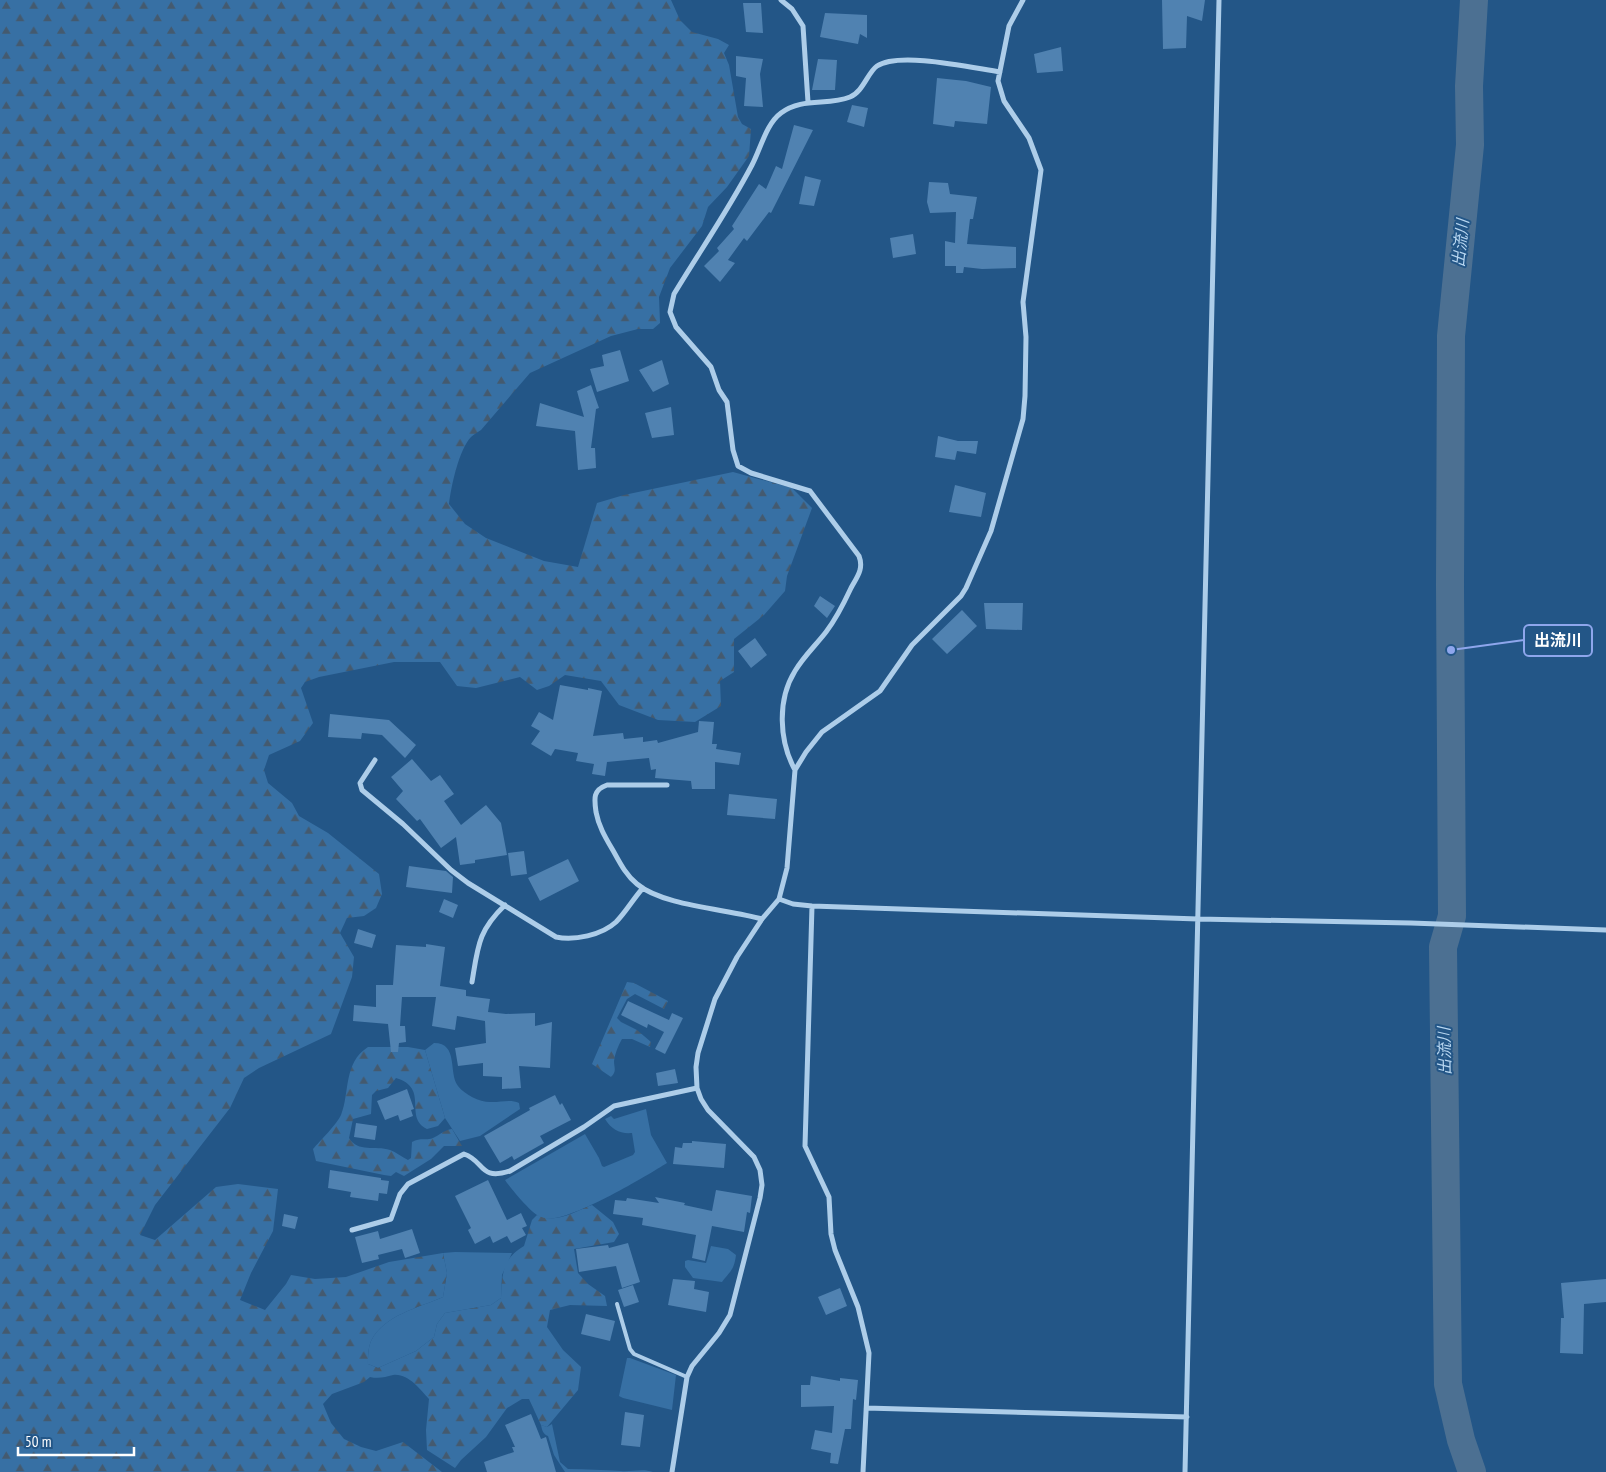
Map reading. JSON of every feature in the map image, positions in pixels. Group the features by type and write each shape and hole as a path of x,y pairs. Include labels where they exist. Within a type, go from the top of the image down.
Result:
{"street":[{"path":"781,0 792,9 803,26 808,102"},
{"path":"672,1472 687,1377 692,1366 730,1316 762,1185 760,1170 754,1157 708,1110 701,1099 698,1088 696,1067 698,1053 715,999 737,957 762,919 779,899 787,868 795,770 822,732 880,691 912,645 961,596 990,531 1023,419 1026,337 1023,302 1041,170 1029,138 1004,102 998,81 1009,26 1022,0"},
{"path":"1185,1472 1219,0"},
{"path":"795,770 788,753 784,732 783,713 787,690 795,671 828,630 858,575 862,563 860,556 810,491 751,474 738,466 733,450 727,402 711,367 676,326 670,312 674,294 753,165 773,121 783,112 808,102 842,100 855,95 876,66 893,60 914,60 1000,72"},
{"path":"375,760 360,783 362,790 416,835 451,870 468,883 556,937 574,938 597,933 614,924 643,888"},
{"path":"667,784 607,784 595,794 595,805 602,832 626,872 643,888 665,899 762,919"},
{"path":"779,899 793,904 812,906 1606,930"},
{"path":"472,982 478,943 482,933 493,917 505,905"},
{"path":"812,906 805,1146 829,1198 831,1234 835,1250 858,1307 869,1353 863,1472"},
{"path":"352,1230 391,1219 400,1194 408,1184 464,1154 470,1156 482,1169 490,1174 501,1174 510,1171 584,1127 614,1106 698,1088"},
{"path":"866,1408 1187,1417"}],"lane":[{"path":"617,1304 630,1349 634,1354 687,1377"}],"green space":[{"path":"0,0 671,0 680,20 692,32 718,39 729,45 724,53 729,65 738,117 742,124 751,129 749,156 727,187 708,207 702,226 670,268 659,297 660,323 653,329 638,329 611,336 530,373 481,430 472,436 467,443 456,469 449,504 465,524 486,538 544,561 578,567 597,503 624,495 733,472 792,488 812,508 787,576 785,591 764,615 734,639 734,672 720,681 721,706 695,722 658,720 619,705 601,681 565,675 549,686 537,690 520,677 476,688 457,686 440,662 394,662 319,677 305,682 301,688 313,723 300,741 269,755 264,770 268,783 292,803 299,816 328,833 379,874 382,894 376,908 364,916 347,918 340,933 354,957 352,977 331,1034 259,1068 244,1078 230,1108 155,1205 140,1235 155,1240 216,1187 238,1184 278,1189 273,1231 251,1273 240,1300 265,1310 291,1275 315,1279 346,1277 389,1262 443,1253 447,1273 443,1297 402,1313 377,1332 370,1344 368,1364 378,1368 416,1351 434,1337 437,1324 445,1313 491,1305 501,1298 503,1274 507,1262 511,1256 524,1246 532,1220 537,1215 544,1218 558,1218 592,1205 613,1222 619,1234 614,1242 574,1249 578,1273 588,1284 605,1296 607,1306 570,1305 550,1310 547,1327 563,1350 581,1367 578,1390 547,1427 541,1425 529,1399 522,1399 507,1408 486,1437 455,1468 427,1450 426,1430 429,1399 413,1382 404,1376 370,1377 364,1382 332,1394 323,1404 331,1423 344,1439 361,1447 376,1451 403,1442 442,1472 0,1472"},
{"path":"627,982 634,983 668,1001 664,1009 635,994 627,999 617,1018 637,1030 651,1042 650,1047 632,1039 622,1039 614,1061 615,1071 611,1077 592,1064"},
{"path":"434,1043 442,1044 447,1048 452,1060 455,1080 458,1086 465,1092 483,1101 516,1102 519,1103 520,1109 480,1136 460,1141 445,1118 425,1050"},
{"path":"368,1047 408,1047 425,1050 445,1118 438,1126 427,1129 420,1124 412,1088 396,1078 388,1088 376,1091 372,1095 371,1114 353,1119 349,1138 353,1143 362,1147 390,1150 408,1160 411,1158 412,1142 430,1139 452,1129 462,1146 444,1146 431,1159 404,1176 396,1172 391,1176 316,1161 313,1149 339,1119 344,1106 348,1079 354,1061"},
{"path":"646,1109 651,1135 667,1163 586,1208 568,1215 542,1218 528,1207 505,1180 585,1134 604,1167 633,1155 635,1152 632,1133 624,1133 617,1130 610,1126 605,1119 611,1116 614,1119"},
{"path":"711,1246 728,1249 736,1255 733,1268 722,1282 693,1278 685,1267 685,1261 688,1260 706,1263"},
{"path":"443,1253 512,1253 502,1275 501,1298 491,1305 445,1313 437,1324 434,1337 416,1351 378,1368 368,1364 371,1341 384,1325 402,1313 443,1297 447,1273"},
{"path":"627,1358 676,1375 672,1410 619,1396"},
{"path":"552,1424 560,1462 568,1469 645,1470 653,1472 565,1472 554,1455 548,1436 543,1432 541,1425 547,1427"}],"building":[{"path":"1162,0 1205,0 1202,21 1187,16 1186,48 1163,49"},
{"path":"743,3 761,3 763,33 746,32"},
{"path":"825,13 867,15 867,38 860,34 858,44 820,37"},
{"path":"1061,47 1063,71 1037,73 1034,54"},
{"path":"736,56 763,59 760,74 763,107 744,106 746,78 736,76"},
{"path":"818,59 837,60 835,90 812,90"},
{"path":"937,78 966,81 991,87 987,124 955,121 954,127 933,124"},
{"path":"852,105 868,108 864,127 847,122"},
{"path":"794,125 813,130 771,213 769,212 747,241 744,238 728,260 735,263 720,282 704,266 719,251 717,248 734,229 732,226 759,184 766,189 776,166 782,169"},
{"path":"805,176 821,180 814,206 799,204"},
{"path":"929,182 948,183 950,194 977,197 973,219 970,219 967,244 1016,247 1016,268 982,269 964,267 963,273 956,273 956,266 945,266 945,241 955,243 956,212 930,213 927,202"},
{"path":"913,234 916,254 893,258 890,238"},
{"path":"620,350 629,381 597,392 590,369 604,366 602,355"},
{"path":"662,360 669,384 653,392 639,370"},
{"path":"591,385 599,408 596,409 591,448 595,448 596,468 578,470 575,431 536,426 540,403 584,417 577,391"},
{"path":"671,407 674,435 652,438 645,413"},
{"path":"938,436 958,441 978,441 976,454 957,451 955,460 935,457"},
{"path":"955,485 986,493 981,517 949,512"},
{"path":"820,596 835,606 827,618 814,606"},
{"path":"984,603 1023,603 1022,630 986,629"},
{"path":"962,610 977,626 947,654 932,639"},
{"path":"755,638 767,655 751,668 738,651"},
{"path":"560,685 602,691 593,736 623,733 624,739 643,737 643,742 657,740 658,743 698,732 699,721 714,722 712,744 717,744 716,749 741,753 739,765 715,762 715,789 692,789 691,781 655,778 656,769 651,770 649,758 607,762 605,776 592,774 594,764 576,761 578,753 555,749 551,756 531,744 540,731 531,726 539,712 553,720"},
{"path":"330,714 389,720 416,745 405,758 382,735 362,733 361,739 328,737"},
{"path":"412,759 431,781 440,775 454,794 444,801 461,825 486,805 501,823 507,855 475,860 475,863 460,865 456,837 441,848 420,819 417,821 396,799 403,791 391,777"},
{"path":"729,794 777,799 775,819 727,815"},
{"path":"524,851 527,874 511,876 508,853"},
{"path":"568,859 579,881 540,901 528,878"},
{"path":"409,866 446,871 453,877 452,893 406,887"},
{"path":"444,899 458,905 453,918 439,912"},
{"path":"358,929 376,935 372,948 354,943"},
{"path":"426,944 445,947 440,986 466,990 466,996 490,999 488,1012 506,1014 535,1013 535,1026 552,1022 550,1068 519,1066 521,1088 502,1089 502,1077 483,1076 483,1063 458,1066 455,1048 486,1043 485,1021 457,1016 455,1030 432,1026 436,997 402,997 400,1026 405,1026 406,1042 399,1043 398,1052 391,1052 388,1024 353,1021 354,1005 376,1007 376,985 393,985 396,945 426,947"},
{"path":"628,1001 669,1020 672,1013 683,1018 665,1054 655,1049 664,1032 648,1024 647,1028 621,1015"},
{"path":"675,1069 678,1083 658,1086 656,1073"},
{"path":"407,1089 414,1109 411,1110 413,1116 400,1121 398,1115 385,1120 377,1101"},
{"path":"555,1095 560,1105 562,1103 571,1120 540,1136 544,1143 514,1160 512,1156 500,1163 484,1136 530,1110 529,1108"},
{"path":"356,1123 377,1126 375,1140 354,1137"},
{"path":"692,1141 726,1144 724,1168 673,1164 675,1147 682,1148 683,1143 692,1143"},
{"path":"330,1170 389,1181 387,1194 379,1193 378,1201 350,1197 351,1192 328,1188"},
{"path":"488,1180 507,1220 521,1213 527,1226 522,1228 526,1235 511,1243 507,1236 493,1243 490,1236 475,1244 468,1230 471,1228 455,1196"},
{"path":"716,1190 752,1196 750,1213 747,1212 744,1232 712,1226 705,1261 692,1258 696,1235 642,1225 643,1218 613,1214 615,1200 626,1201 627,1198 659,1203 655,1197 712,1211"},
{"path":"284,1214 298,1217 295,1229 282,1226"},
{"path":"412,1229 420,1253 405,1258 402,1249 378,1255 379,1259 362,1263 355,1237 378,1231 380,1239"},
{"path":"628,1243 640,1282 622,1288 616,1266 579,1272 576,1249 608,1245 609,1248"},
{"path":"673,1279 695,1281 694,1289 709,1292 706,1312 668,1305"},
{"path":"1606,1279 1606,1302 1584,1304 1583,1354 1560,1353 1561,1318 1564,1318 1561,1283"},
{"path":"633,1285 639,1302 624,1307 618,1290"},
{"path":"840,1288 847,1306 826,1315 818,1297"},
{"path":"586,1314 615,1321 610,1341 581,1334"},
{"path":"811,1376 840,1381 840,1378 858,1380 856,1400 853,1399 851,1429 845,1429 838,1464 830,1463 831,1453 811,1449 815,1430 832,1433 834,1406 801,1407 801,1385 810,1385"},
{"path":"625,1412 644,1415 640,1447 621,1445"},
{"path":"531,1414 541,1439 546,1437 556,1472 487,1472 484,1462 514,1452 512,1447 515,1447 505,1425"}],"waterway":[{"name":"出流川","path":"1472,1472 1461,1440 1448,1384 1443,947 1452,916 1451,336 1470,145 1469,86 1474,0"}],"place":[{"name":"出流川","path":"1451,650"}]}
